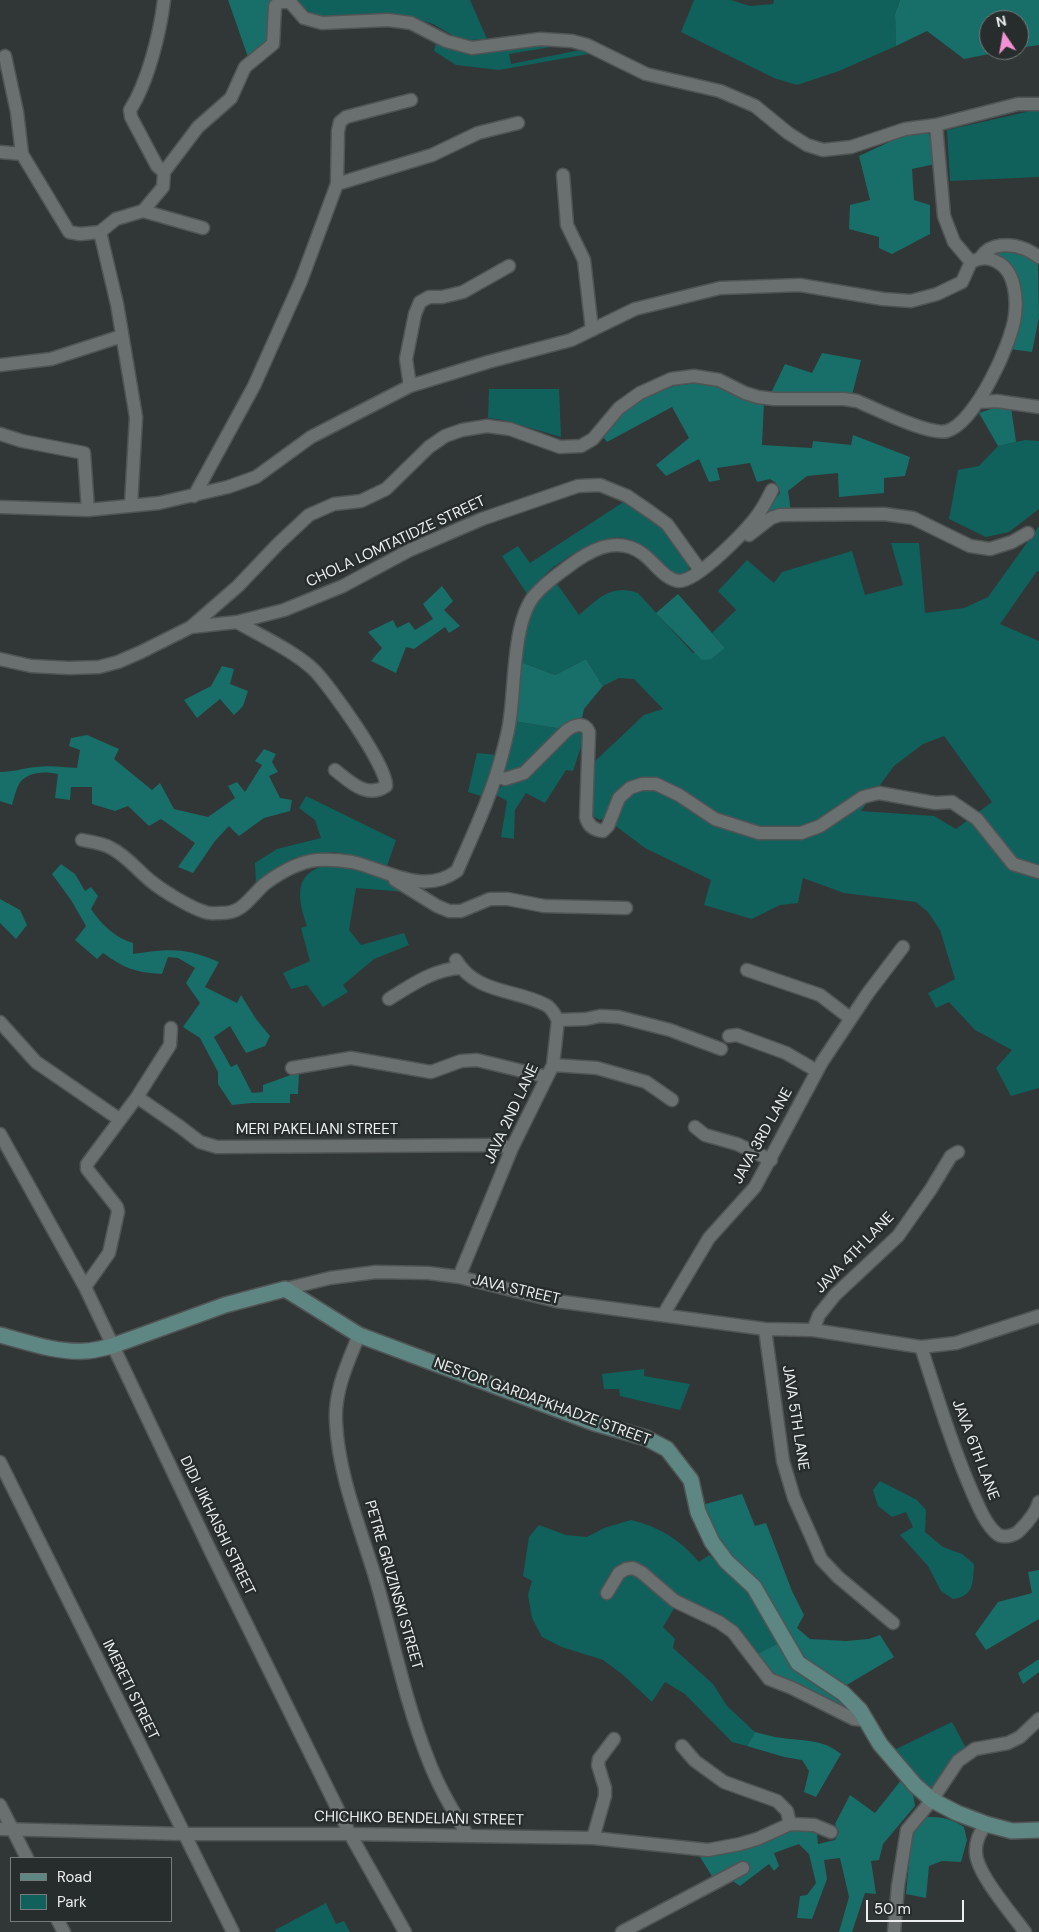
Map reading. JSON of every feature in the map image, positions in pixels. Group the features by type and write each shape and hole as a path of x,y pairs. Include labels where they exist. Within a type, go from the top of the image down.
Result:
{"street":[{"path":"164,0 161,22 152,57 135,102 130,110 131,117 157,166 164,172"},
{"path":"143,211 163,186 164,172 198,127 231,98 245,67 273,44 275,6 280,2 290,2 304,18 322,23 388,20 411,23 446,41 472,48 540,39 572,41 587,46 646,74 720,91 750,104 807,145 823,150 851,147 906,129 936,125 1018,104 1039,104"},
{"path":"5,56 22,154 70,232 80,234 100,232 116,219 143,211 203,228"},
{"path":"194,496 254,386 301,281 337,184 338,132 340,122 346,117 411,100"},
{"path":"337,184 432,155 478,133 518,123"},
{"path":"936,125 944,216 954,242 976,260"},
{"path":"0,152 22,154"},
{"path":"563,176 567,225 584,260 592,330"},
{"path":"100,232 117,304 136,417 131,505"},
{"path":"0,507 88,510 159,503 194,496 256,478 311,437 410,386 488,362 571,340 635,309 720,288 800,286 882,299 911,301 937,294 962,282 976,260 992,246 1013,245 1027,249 1039,256"},
{"name":"CHOLA LOMTATIDZE STREET","path":"0,658 32,666 69,668 99,667 118,662 191,627 238,586 278,544 310,515 334,504 361,501 386,488 429,447 445,436 462,430 487,426 510,428 560,447 582,446 593,439 618,408 640,393 671,379 694,376 719,380 745,393 774,399 844,399 857,401 934,432 948,431 962,422 979,402 1008,339 1015,317 1015,289 1006,267 993,259 976,260"},
{"path":"410,386 406,358 414,314 420,302 429,298 463,292 509,266"},
{"path":"0,365 51,359 122,336"},
{"path":"979,402 997,401 1039,406"},
{"path":"0,434 22,441 84,453 88,510"},
{"name":"CHOLA LOMTATIDZE STREET","path":"191,627 236,622 284,610 343,586 410,550 482,519 578,486 600,485 627,496 649,510 666,524 700,570"},
{"path":"82,840 110,847 128,860 153,883 206,913 235,912 265,884 297,864 316,860 337,860 354,863 385,874 418,882 447,878 457,871 496,776 510,719 514,671 522,624 525,612 532,598 546,584 579,558 596,548 613,544 625,546 642,553 668,577 679,581 691,578 734,543 760,512 772,490"},
{"path":"734,543 741,541 771,518 780,515 884,514 913,518 970,546 990,549 1012,542 1028,533"},
{"path":"236,622 302,661 315,671 348,714 374,754 385,778 386,786 368,791 362,790 335,770"},
{"path":"496,776 505,779 524,773 566,731 580,724 587,728 589,732 586,817 590,827 596,830 603,831 608,826 619,798 630,788 642,784 656,784 715,819 760,833 801,833 820,826 863,797 880,793 936,803 952,802 977,820 1013,864 1039,872"},
{"path":"385,874 437,906 449,911 461,911 490,899 508,898 544,906 626,908"},
{"name":"JAVA 3RD LANE","path":"663,1316 709,1238 755,1187 818,1070 850,1018 902,947"},
{"path":"390,999 414,983 459,964 482,984 548,1005 558,1020 586,1019 600,1016 619,1017 670,1030 721,1049"},
{"path":"746,970 820,995 850,1018"},
{"name":"JAVA 2ND LANE","path":"459,1277 512,1148 553,1065 558,1020"},
{"path":"0,1022 36,1062 119,1119"},
{"path":"85,1287 109,1253 118,1212 117,1207 87,1168 87,1164 137,1097 170,1045 171,1028"},
{"path":"729,1036 737,1035 786,1053 818,1070"},
{"path":"292,1068 351,1058 431,1072 461,1061 477,1060 547,1077"},
{"path":"553,1065 597,1068 646,1082 672,1100"},
{"name":"MERI PAKELIANI STREET","path":"137,1097 200,1142 217,1147 495,1145 512,1148"},
{"path":"695,1127 705,1135 737,1144 771,1160"},
{"name":"DIDI JIKHAISHI STREET","path":"0,1134 85,1287 350,1834 405,1932"},
{"name":"JAVA 4TH LANE","path":"813,1330 819,1315 836,1295 898,1236 931,1189 951,1156 958,1152"},
{"name":"JAVA STREET","path":"0,1335 58,1350 84,1352 112,1346 225,1305 330,1278 376,1272 428,1273 459,1277 556,1301 765,1329 813,1330 921,1347 956,1343 1039,1316"},
{"name":"NESTOR GARDAPKHADZE STREET","path":"285,1289 359,1334 594,1423 646,1438 667,1449 691,1480 698,1512 712,1542 726,1561 754,1587 798,1663 843,1693 860,1710 880,1744 897,1765 932,1800 957,1813 1012,1831 1039,1830"},
{"name":"JAVA 5TH LANE","path":"765,1329 783,1461 794,1498 821,1559 838,1578 893,1623"},
{"name":"PETRE GRUZINSKI STREET","path":"359,1334 341,1381 336,1420 340,1459 381,1597 415,1723 428,1759 444,1794 468,1836"},
{"name":"JAVA 6TH LANE","path":"921,1347 963,1471 983,1516 992,1528 998,1535 1006,1536 1017,1533 1029,1521 1039,1502"},
{"name":"IMERETI STREET","path":"0,1462 233,1932"},
{"path":"607,1593 619,1573 633,1568 675,1600 719,1622 733,1632 769,1679 792,1688 854,1719 866,1720"},
{"path":"894,1932 898,1886 907,1830 932,1800 958,1761 975,1749 1008,1742 1020,1737 1039,1719"},
{"path":"593,1838 605,1796 598,1759 614,1739"},
{"path":"682,1746 695,1761 724,1782 777,1801 787,1811 790,1824"},
{"path":"0,1805 6,1829 26,1857"},
{"name":"CHICHIKO BENDELIANI STREET","path":"6,1829 183,1834 350,1834 593,1838 708,1850 731,1847 757,1839 790,1824 814,1825 831,1832"},
{"path":"986,1824 978,1837 976,1854 984,1877 1025,1932"},
{"path":"622,1932 743,1868"}],"green space":[{"path":"295,0 470,0 487,39 471,40 457,38 433,24 406,15 324,17 310,13"},
{"path":"694,0 731,0 750,6 773,4 774,0 900,0 895,14 896,46 839,71 797,85 774,78 681,32"},
{"path":"436,43 458,51 476,52 541,43 563,45 509,54 511,64 580,50 594,53 499,70 456,65 434,51"},
{"path":"1039,101 1039,177 950,181 947,130 1035,110"},
{"path":"489,389 559,389 561,437 503,420 488,418"},
{"path":"1025,440 1039,441 1039,509 1009,532 986,537 949,519 958,470 979,466 998,446"},
{"path":"625,501 661,525 688,561 689,569 686,574 673,575 631,540 615,538 595,543 564,560 546,574 527,594 502,556 518,546 530,563"},
{"path":"1039,526 1039,572 1037,571 1000,624 1039,641 1039,1088 1011,1096 996,1068 1012,1050 975,1030 949,1002 936,1008 928,993 955,979 940,930 928,912 916,902 844,893 803,878 798,903 780,905 752,919 704,905 711,880 645,848 605,818 600,820 591,815 593,763 644,715 663,709 634,679 619,678 603,686 586,659 555,675 518,661 528,615 538,596 555,581 579,615 599,598 613,591 629,590 638,593 693,653 725,648 712,633 736,610 718,591 747,560 774,583 782,572 852,551 865,595 903,585 891,543 919,543 925,613 964,608 988,597","holes":["944,736 992,802 956,829 934,816 861,811 894,766 923,744"]},
{"path":"513,721 563,729 539,756 514,773 503,772 502,766 514,737"},
{"path":"573,731 581,733 584,738 573,771 566,770 545,803 526,793 515,810 514,839 501,837 507,801 493,793 502,786 538,768 556,746"},
{"path":"477,753 498,755 481,796 468,792"},
{"path":"306,796 396,840 387,866 335,852 314,854 294,858 278,868 256,887 255,863 277,849 321,838 315,820 299,808"},
{"path":"339,863 384,878 406,892 356,888 349,930 361,945 404,933 409,945 374,959 343,985 348,992 323,1007 307,985 291,989 283,973 310,961 301,928 307,926 301,902 300,892 302,883 306,876 314,870"},
{"path":"644,1369 644,1376 690,1384 680,1410 620,1396 619,1389 604,1389 602,1374"},
{"path":"880,1481 917,1500 926,1510 925,1532 943,1547 962,1554 974,1564 969,1592 953,1599 941,1591 928,1566 900,1535 913,1527 906,1512 892,1517 878,1506 873,1490"},
{"path":"631,1520 660,1530 685,1547 699,1562 709,1555 741,1584 779,1643 757,1654 738,1628 676,1605 663,1627 675,1639 673,1648 713,1684 727,1706 755,1732 747,1746 732,1742 685,1694 665,1682 652,1702 622,1674 603,1660 562,1647 542,1637 532,1618 528,1595 532,1581 523,1576 529,1537 539,1525 566,1535 587,1537 604,1528"},
{"path":"952,1722 966,1748 933,1791 913,1777 892,1751"},
{"path":"326,1903 336,1924 344,1921 350,1932 276,1932 275,1930"}],"shaded area":[{"path":"228,0 272,0 271,42 248,57"},
{"path":"900,0 1039,0 1039,45 1029,46 1029,10 979,10 979,56 964,59 927,31 896,46 895,14"},
{"path":"915,130 926,131 933,139 935,164 912,169 914,200 930,205 930,234 892,254 879,248 879,237 849,229 850,205 870,200 859,156"},
{"path":"1005,249 1024,253 1038,264 1039,317 1032,352 1010,349 1021,306 1019,282 1012,269 1001,257 989,254"},
{"path":"822,353 861,360 852,395 771,393 785,364 812,373"},
{"path":"709,382 742,397 764,402 762,445 812,448 813,441 851,445 853,435 910,457 905,476 884,478 884,493 839,497 838,473 807,476 788,491 791,511 748,530 780,493 776,483 770,479 757,482 750,463 717,468 720,480 709,482 699,459 666,476 656,465 689,438 672,407 607,442 603,437 625,410 640,397 665,388"},
{"path":"1003,405 1011,407 1016,442 998,446 979,413"},
{"path":"442,586 453,601 444,610 460,626 449,633 445,627 414,649 406,647 396,673 371,661 382,648 368,632 393,620 397,628 409,622 415,630 433,619 423,604"},
{"path":"678,594 725,648 711,659 702,660 656,613"},
{"path":"586,659 603,686 584,709 582,718 572,720 563,729 513,721 518,661 555,675"},
{"path":"222,666 234,669 230,684 248,691 243,706 234,715 220,699 197,718 184,700 211,686"},
{"path":"87,735 119,749 114,759 152,790 160,783 174,809 208,817 235,798 228,786 237,782 245,792 262,765 255,761 264,749 276,754 272,762 278,772 269,776 280,798 292,800 290,811 264,818 239,836 229,826 215,841 193,873 178,867 195,843 161,819 149,826 128,806 115,811 92,804 92,787 71,787 70,800 55,798 58,774 36,773 25,777 18,786 12,805 0,801 0,772 41,766 77,768 80,750 69,746 71,738"},
{"path":"61,864 75,874 85,891 91,887 98,896 91,909 109,930 120,938 133,943 133,954 167,950 196,954 219,962 205,987 237,1003 241,995 256,1019 270,1036 265,1046 246,1053 230,1026 214,1037 231,1067 237,1064 252,1093 263,1092 263,1085 299,1072 298,1094 290,1094 290,1103 232,1105 218,1084 218,1072 200,1038 183,1027 200,1003 186,983 195,968 178,958 168,957 162,974 131,969 103,953 97,959 75,940 86,926 71,900 52,874"},
{"path":"0,899 20,910 27,925 16,939 0,923"},
{"path":"742,1494 755,1526 766,1523 792,1591 804,1615 797,1628 810,1639 846,1641 869,1639 880,1635 894,1657 845,1686 799,1657 722,1549 702,1505"},
{"path":"1039,1570 1039,1619 986,1650 975,1634 998,1602 1032,1593 1028,1572"},
{"path":"779,1643 847,1701 850,1710 773,1674 757,1654"},
{"path":"1039,1659 1039,1672 1023,1684 1018,1673"},
{"path":"755,1732 779,1738 820,1743 841,1754 816,1797 804,1792 809,1771 802,1760 784,1757 747,1746"},
{"path":"902,1779 913,1794 915,1806 883,1844 879,1860 871,1861 876,1894 865,1893 852,1932 839,1932 849,1897 840,1858 824,1860 827,1879 812,1919 797,1918 800,1896 807,1895 816,1883 809,1854 799,1844 774,1853 779,1866 774,1871 769,1864 740,1886 733,1881 746,1872 713,1878 697,1852 803,1828 817,1833 818,1844 835,1840 839,1832 835,1824 850,1795 875,1813"},
{"path":"926,1817 937,1817 959,1824 964,1827 967,1840 961,1862 942,1861 929,1866 926,1898 906,1894 912,1831"}]}
